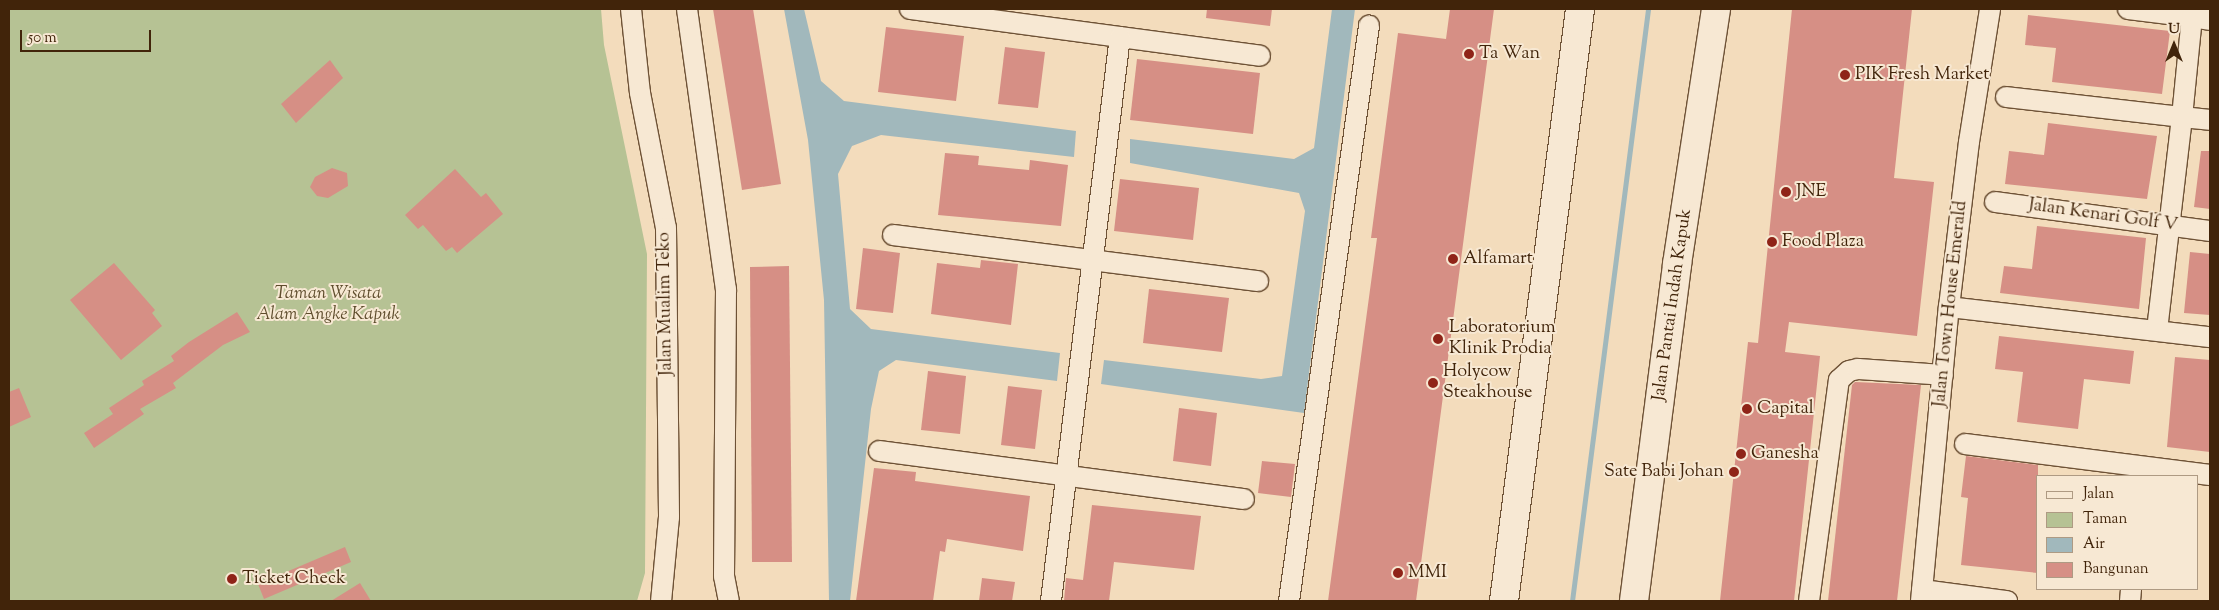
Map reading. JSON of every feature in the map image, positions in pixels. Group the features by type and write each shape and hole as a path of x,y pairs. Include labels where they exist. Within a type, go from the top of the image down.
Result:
{"main road":[{"path":"1504,601 1580,9"},
{"name":"Jalan Pantai Indah Kapuk","path":"1634,601 1677,264 1716,9"}],"street":[{"name":"Jalan Mualim Teko","path":"631,9 640,92 666,228 669,517 666,573 661,601"},
{"path":"687,9 726,289 724,576 729,601"},
{"path":"910,9 1260,56"},
{"name":"Jalan Town House Emerald","path":"1922,596 1949,307 1968,142 1990,9"},
{"path":"2132,9 2201,18 2182,117 2171,225 2157,330"},
{"path":"1289,601 1369,26"},
{"path":"1051,601 1120,37"},
{"path":"2006,98 2210,120"},
{"name":"Jalan Kenari Golf V","path":"1995,202 2210,231"},
{"path":"893,235 1258,281"},
{"path":"1949,307 2210,337"},
{"path":"1809,601 1839,380 1849,371 1858,370 1943,375"},
{"path":"1965,444 2140,471 2210,475"},
{"path":"879,451 1244,499"},
{"path":"1922,596 2007,601"}],"green space":[{"name":"Taman Wisata Alam Angke Kapuk","path":"9,9 601,9 604,45 647,254 645,573 637,601 9,601"}],"water":[{"path":"784,9 804,9 821,81 844,101 1076,131 1074,157 881,135 852,146 838,174 850,309 871,329 1060,353 1057,381 896,360 879,371 871,409 850,601 829,601 824,300 808,140"},
{"path":"1332,9 1355,9 1304,413 1101,384 1104,360 1261,379 1282,376 1305,211 1299,193 1130,163 1130,139 1294,159 1314,148"}],"building":[{"path":"713,9 753,9 781,184 742,190"},
{"path":"1207,9 1272,9 1270,26 1206,18"},
{"path":"1450,9 1494,9 1416,601 1328,601 1377,238 1371,238 1398,33 1446,39"},
{"path":"1792,9 1912,9 1894,178 1934,182 1917,336 1789,322 1785,352 1820,356 1794,601 1720,601 1748,342 1758,343"},
{"path":"2028,15 2170,31 2162,94 2052,82 2056,48 2025,45"},
{"path":"886,27 964,36 956,101 878,92"},
{"path":"1005,47 1045,52 1038,108 998,104"},
{"path":"1137,59 1260,73 1253,134 1130,120"},
{"path":"330,60 343,78 296,123 281,104"},
{"path":"2048,123 2157,136 2147,199 2005,184 2009,151 2044,155"},
{"path":"2201,151 2210,151 2210,209 2194,207"},
{"path":"945,153 979,156 978,165 1029,170 1030,160 1068,165 1061,226 938,215"},
{"path":"332,168 347,173 348,186 328,198 317,196 310,187 315,177"},
{"path":"455,169 481,197 486,193 503,214 457,253 452,247 446,251 423,225 418,229 405,215"},
{"path":"1120,179 1199,188 1193,240 1114,231"},
{"path":"2037,226 2146,238 2139,309 2000,293 2004,266 2032,269"},
{"path":"863,248 900,253 893,313 856,309"},
{"path":"2190,252 2210,254 2210,315 2184,313"},
{"path":"981,260 1018,264 1011,325 931,314 937,263 980,268"},
{"path":"114,263 155,310 152,313 162,326 121,360 70,300"},
{"path":"789,266 792,562 752,562 750,267"},
{"path":"1149,289 1229,298 1222,352 1143,343"},
{"path":"237,312 250,332 223,345 173,383 176,388 140,409 144,414 94,448 84,433 113,414 109,408 144,385 142,381 174,361 171,356 189,342"},
{"path":"1999,336 2134,351 2130,384 2084,379 2078,429 2017,422 2023,372 1995,369"},
{"path":"2175,357 2210,360 2210,452 2167,447"},
{"path":"928,371 966,376 960,434 921,430"},
{"path":"1855,382 1921,385 1897,601 1828,601 1852,385"},
{"path":"1008,386 1042,390 1035,449 1001,445"},
{"path":"19,388 31,417 9,427 9,392"},
{"path":"1179,408 1217,413 1211,466 1173,461"},
{"path":"1966,456 2038,465 2038,475 2036,475 2036,573 1961,565 1968,498 1961,497"},
{"path":"1262,461 1295,464 1291,497 1258,493"},
{"path":"874,468 916,472 915,481 1030,496 1023,551 947,539 945,552 940,551 933,601 856,601"},
{"path":"1092,505 1201,516 1194,570 1114,562 1109,601 1064,601 1066,578 1083,580"},
{"path":"345,547 351,562 264,599 258,584"},
{"path":"982,578 1015,582 1012,601 979,601"},
{"path":"360,583 371,601 331,601"}],"waterway":[{"path":"1572,601 1648,9"}],"place":[{"name":"Ta Wan","path":"1469,54"},
{"name":"PIK Fresh Market","path":"1845,75"},
{"name":"JNE","path":"1786,192"},
{"name":"Food Plaza","path":"1772,242"},
{"name":"Alfamart","path":"1453,259"},
{"name":"Laboratorium Klinik Prodia","path":"1438,339"},
{"name":"Holycow Steakhouse","path":"1433,383"},
{"name":"Capital","path":"1747,409"},
{"name":"Ganesha","path":"1741,454"},
{"name":"Sate Babi Johan","path":"1734,472"},
{"name":"MMI","path":"1398,573"},
{"name":"Ticket Check","path":"232,579"}]}
